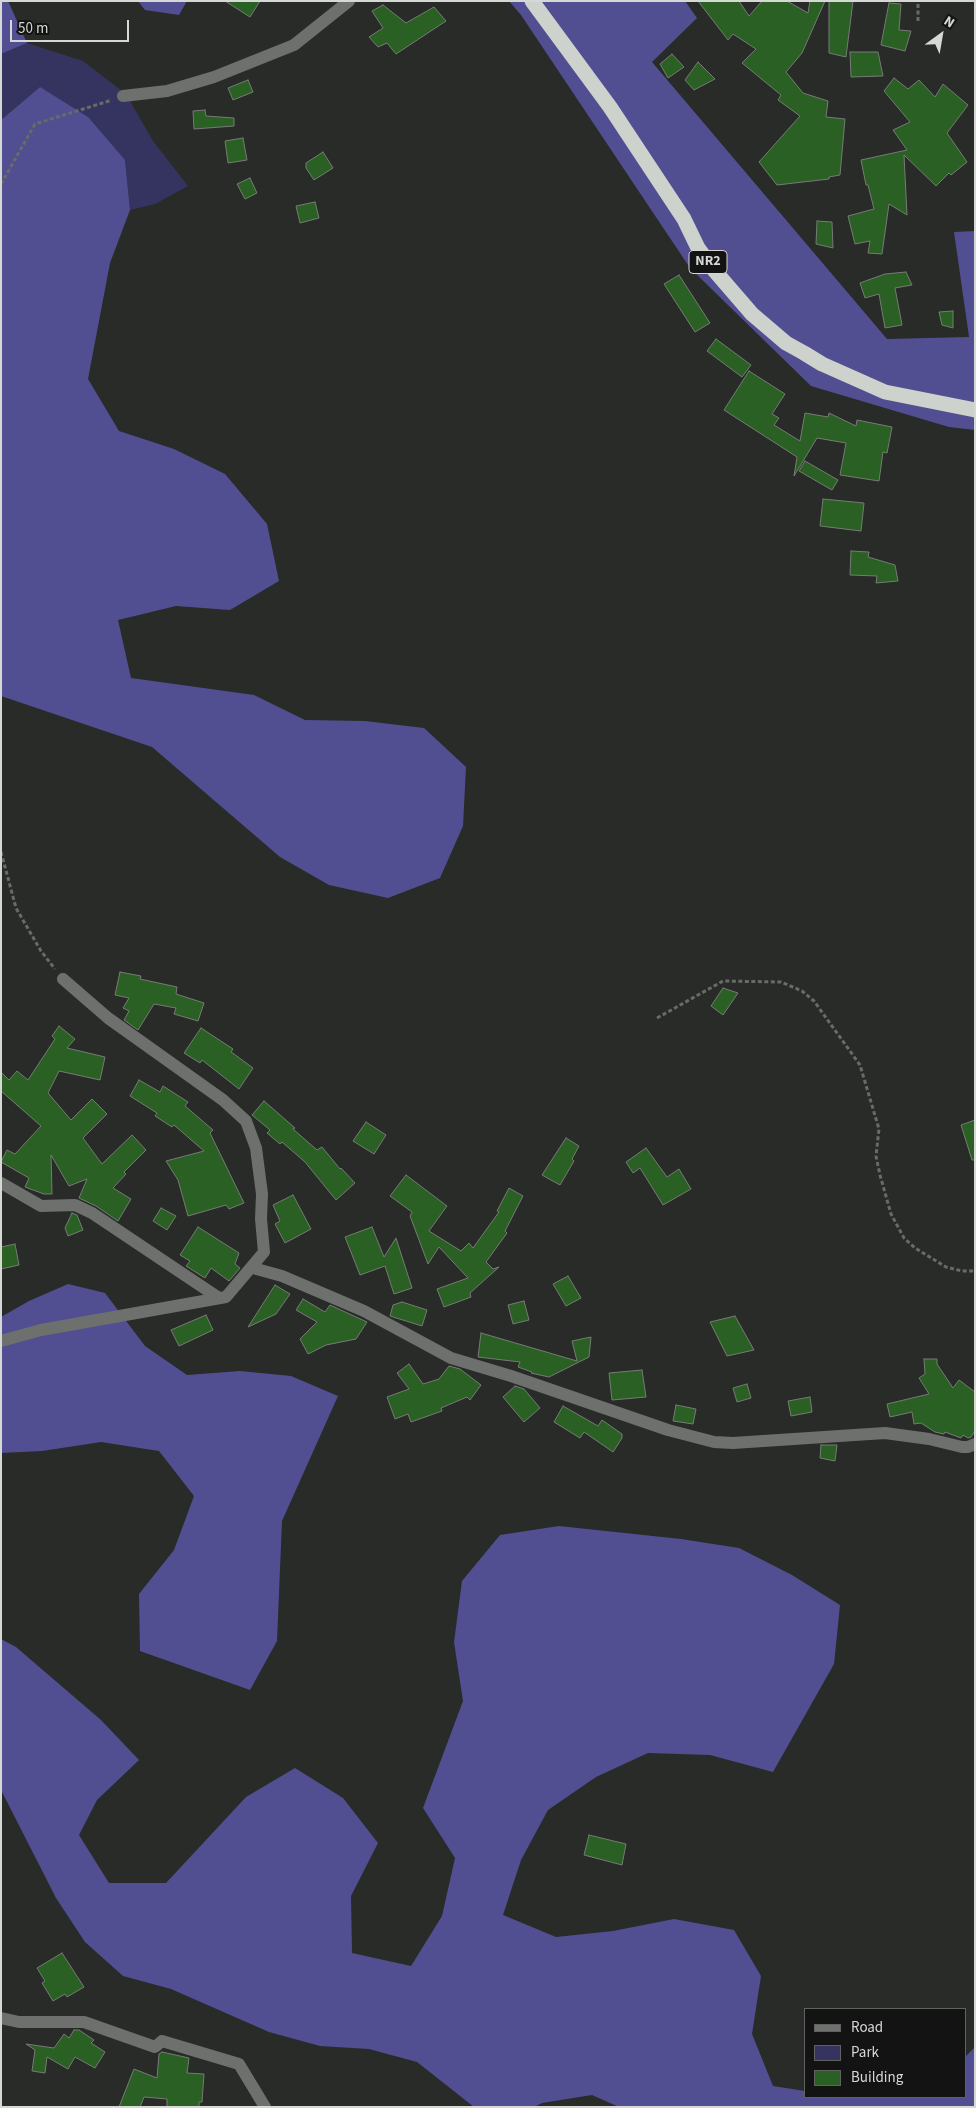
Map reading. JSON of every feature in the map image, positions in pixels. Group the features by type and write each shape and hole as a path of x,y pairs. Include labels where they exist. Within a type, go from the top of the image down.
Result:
{"highway":[{"name":"NR2","path":"532,1 610,106 684,219 698,248 714,270 752,314 786,343 822,364 885,392 975,410"}],"street":[{"path":"122,96 167,91 214,77 294,45 349,1"},
{"path":"1,1342 41,1330 226,1297 253,1268 264,1252 261,1219 262,1194 256,1148 246,1121 223,1100 108,1018 63,979"},
{"path":"1,1183 41,1206 75,1205 92,1213 219,1298"},
{"path":"253,1268 282,1276 364,1311 451,1358 511,1376 668,1430 714,1442 733,1443 885,1433 929,1439 962,1447 975,1444"},
{"path":"1,2018 19,2022 84,2022 155,2046 162,2041 239,2064 265,2107"}],"path":[{"path":"918,1 918,21"},
{"path":"1,184 36,124 122,96"},
{"path":"1,852 16,908 41,951 63,979"},
{"path":"657,1018 723,981 781,982 802,991 814,1001 860,1065 879,1129 876,1156 880,1175 891,1214 904,1238 915,1248 946,1267 962,1271 975,1271"}],"green space":[{"path":"27,43 83,61 126,94 153,141 188,186 155,204 130,210 125,160 40,87 1,120 1,54"}],"shaded area":[{"path":"1,1 8,1 27,43 1,54"},
{"path":"138,1 187,1 179,15 145,10"},
{"path":"509,1 685,1 697,18 652,62 887,339 969,337 954,232 975,231 975,430 949,427 811,386 690,268 521,15"},
{"path":"40,87 88,117 125,160 130,210 110,263 88,379 119,431 174,449 225,474 267,524 279,581 230,610 176,606 118,620 131,678 254,695 305,720 365,721 424,728 466,767 463,826 440,878 388,898 329,885 280,857 152,747 1,696 1,120"},
{"path":"68,1284 105,1293 145,1346 187,1375 240,1371 291,1376 338,1396 282,1521 277,1641 250,1690 140,1651 139,1594 174,1550 194,1496 159,1451 101,1442 42,1451 1,1453 1,1317 29,1301"},
{"path":"559,1526 681,1539 739,1548 792,1575 840,1605 834,1664 773,1772 710,1755 648,1753 596,1777 548,1810 521,1860 503,1915 556,1937 613,1931 674,1919 734,1930 761,1976 752,2034 773,2086 804,2091 804,2098 966,2098 966,2056 975,2047 975,2107 619,2107 592,2095 542,2103 534,2107 474,2107 417,2062 369,2049 320,2046 269,2032 171,1989 123,1976 85,1942 56,1898 1,1790 1,1639 16,1647 101,1720 139,1760 97,1800 79,1835 109,1883 166,1883 246,1797 295,1768 343,1798 378,1843 351,1896 352,1953 411,1966 442,1916 455,1858 423,1808 463,1701 454,1642 462,1581 500,1535"}],"building":[{"path":"225,1 260,1 250,17"},
{"path":"698,1 739,1 749,16 762,1 787,1 808,13 810,1 825,1 802,53 786,72 803,93 828,101 826,117 845,119 840,175 829,177 829,179 777,185 759,162 800,116 778,100 781,95 742,63 756,49 733,34 728,40"},
{"path":"829,1 853,1 846,57 829,53"},
{"path":"889,3 901,4 899,30 911,31 905,51 881,45"},
{"path":"383,5 406,23 434,7 446,21 396,54 387,43 378,47 369,37 383,28 372,11"},
{"path":"850,52 878,52 883,76 851,77"},
{"path":"672,54 684,67 668,78 660,64"},
{"path":"698,62 715,79 694,90 685,80"},
{"path":"894,78 908,89 919,80 935,97 943,84 968,105 947,133 967,162 951,175 949,173 936,186 904,155 907,215 889,204 882,254 868,253 870,241 855,244 848,216 874,209 868,185 866,185 861,160 907,150 893,130 910,122 884,91"},
{"path":"248,80 253,92 233,100 228,88"},
{"path":"205,110 206,116 234,118 234,126 194,129 193,111"},
{"path":"243,138 247,160 228,163 225,141"},
{"path":"323,152 333,168 314,180 306,168 306,163"},
{"path":"250,178 257,193 245,199 237,184"},
{"path":"315,202 319,218 300,223 296,206"},
{"path":"817,221 832,222 833,248 816,244"},
{"path":"906,272 912,285 895,288 902,325 885,328 879,294 865,298 860,283 885,274"},
{"path":"679,275 710,323 695,332 664,284"},
{"path":"953,311 953,328 942,325 939,312"},
{"path":"716,339 751,365 742,377 707,351"},
{"path":"749,371 785,394 772,414 779,418 774,425 800,441 805,413 828,417 829,413 856,426 857,420 892,427 887,453 883,452 879,481 840,475 846,443 817,438 794,476 797,457 724,410"},
{"path":"805,461 838,480 832,490 799,471"},
{"path":"823,499 864,503 861,531 820,526"},
{"path":"851,551 869,552 868,557 895,565 898,581 876,583 877,576 850,575"},
{"path":"120,972 141,976 140,979 177,987 176,994 204,1003 198,1021 174,1014 176,1008 154,1004 138,1030 124,1020 129,1011 123,1008 129,998 115,995"},
{"path":"723,988 738,993 723,1015 711,1006"},
{"path":"59,1026 75,1039 67,1048 105,1057 100,1080 59,1071 48,1093 71,1120 92,1099 107,1114 83,1138 102,1164 132,1135 146,1150 124,1172 126,1174 113,1188 131,1199 118,1221 96,1206 79,1198 87,1179 69,1186 51,1155 52,1194 44,1194 25,1187 29,1178 1,1162 7,1150 15,1154 41,1126 1,1091 1,1072 9,1080 17,1071 28,1080 55,1039 52,1036"},
{"path":"201,1028 233,1049 231,1052 253,1068 239,1089 202,1060 200,1063 184,1053"},
{"path":"139,1080 160,1092 163,1086 188,1102 185,1106 213,1130 210,1133 244,1203 229,1209 226,1205 188,1216 178,1180 166,1161 204,1151 174,1125 172,1127 155,1116 157,1113 130,1096"},
{"path":"264,1101 317,1150 322,1147 340,1169 355,1183 336,1200 305,1162 282,1142 280,1144 267,1133 270,1130 252,1115"},
{"path":"975,1120 975,1160 972,1160 961,1125"},
{"path":"366,1122 386,1135 374,1154 353,1141"},
{"path":"566,1138 579,1146 572,1159 574,1161 560,1185 542,1175"},
{"path":"646,1148 667,1177 679,1169 691,1189 663,1205 640,1168 633,1173 626,1162"},
{"path":"406,1175 447,1206 429,1231 461,1251 469,1243 473,1248 499,1212 497,1211 509,1188 523,1196 505,1231 507,1233 486,1262 493,1269 499,1267 470,1293 471,1297 444,1307 437,1289 468,1278 439,1247 428,1264 410,1216 412,1212 390,1196"},
{"path":"293,1195 311,1229 285,1243 275,1224 280,1221 273,1205"},
{"path":"161,1208 176,1216 167,1230 153,1221"},
{"path":"72,1213 77,1215 83,1230 68,1236 65,1228"},
{"path":"198,1227 239,1253 235,1264 240,1268 229,1281 211,1268 205,1278 186,1266 190,1261 180,1255"},
{"path":"372,1227 384,1257 396,1238 412,1288 394,1294 385,1266 360,1275 345,1237"},
{"path":"15,1244 19,1265 1,1269 1,1247"},
{"path":"568,1276 581,1298 566,1306 553,1284"},
{"path":"275,1285 290,1294 276,1314 248,1327"},
{"path":"303,1299 325,1312 330,1305 367,1322 356,1339 326,1345 308,1354 300,1339 317,1322 296,1310"},
{"path":"524,1301 529,1320 513,1324 508,1305"},
{"path":"402,1302 427,1310 422,1326 390,1316 393,1305"},
{"path":"206,1315 213,1330 179,1346 171,1330"},
{"path":"735,1316 754,1350 727,1356 710,1322"},
{"path":"481,1333 577,1361 572,1341 591,1337 589,1357 549,1377 531,1373 518,1367 520,1362 478,1357"},
{"path":"924,1359 937,1359 937,1364 953,1388 959,1380 975,1392 975,1431 971,1437 968,1438 963,1435 961,1438 945,1432 944,1434 935,1432 921,1423 914,1424 912,1412 890,1417 887,1404 929,1394 919,1378 925,1374"},
{"path":"409,1364 423,1384 439,1379 449,1366 460,1369 481,1385 470,1400 467,1397 441,1408 442,1411 411,1422 408,1414 395,1419 387,1397 409,1389 397,1373"},
{"path":"642,1370 646,1397 612,1400 609,1373"},
{"path":"747,1384 751,1398 737,1402 733,1388"},
{"path":"515,1386 524,1389 540,1408 524,1422 503,1397"},
{"path":"810,1397 812,1412 791,1416 788,1401"},
{"path":"676,1405 696,1409 693,1424 673,1421"},
{"path":"563,1406 598,1426 602,1420 622,1434 622,1438 613,1452 584,1432 580,1438 554,1422"},
{"path":"821,1445 837,1445 835,1461 820,1458"},
{"path":"589,1835 626,1844 622,1865 584,1855"},
{"path":"62,1953 84,1987 67,1997 65,1994 53,2001 42,1983 45,1981 37,1968"},
{"path":"74,2030 79,2030 94,2040 91,2043 105,2052 95,2068 75,2057 68,2069 47,2057 45,2073 32,2071 35,2050 26,2044 54,2048 64,2034 69,2038"},
{"path":"162,2052 189,2058 187,2073 204,2074 202,2102 199,2102 199,2107 167,2107 167,2099 144,2097 140,2107 119,2107 134,2069 157,2078 159,2054"}]}
